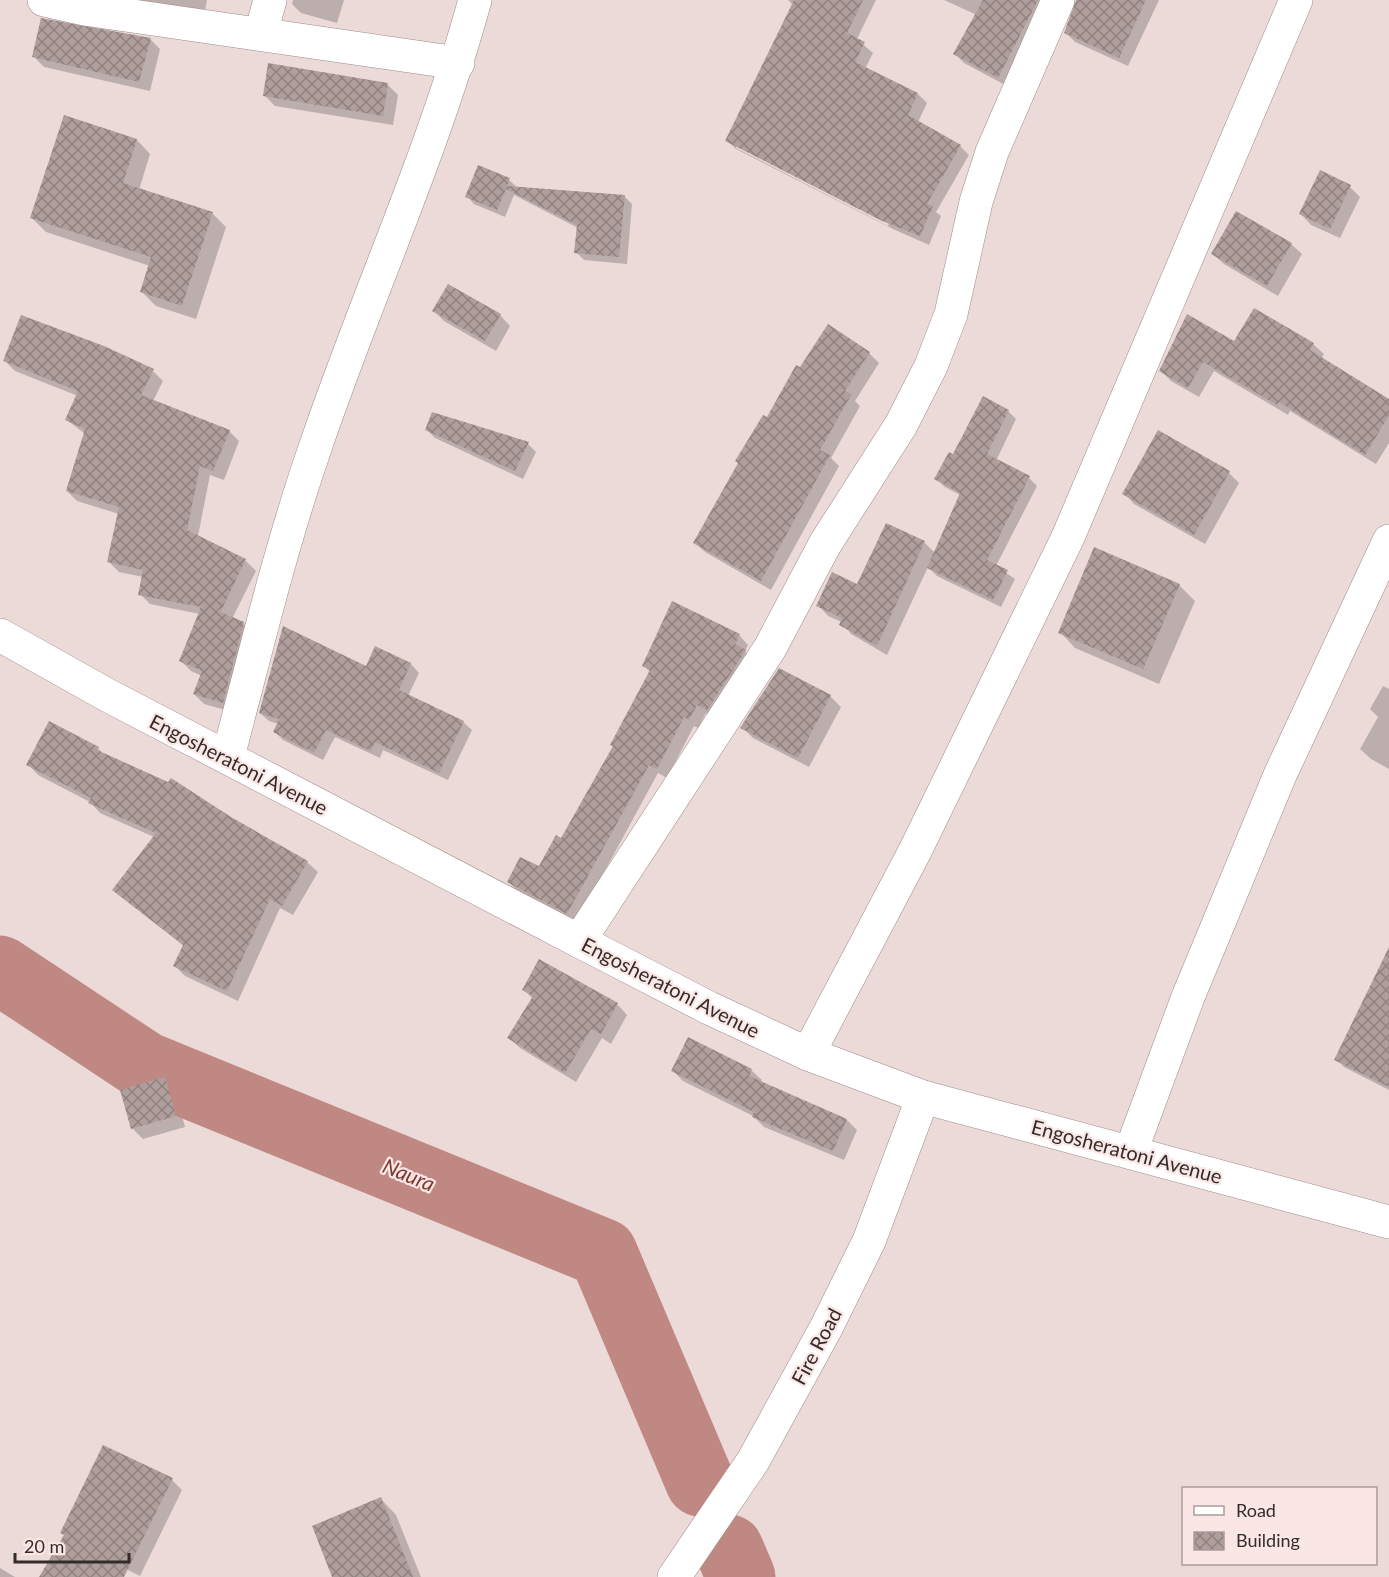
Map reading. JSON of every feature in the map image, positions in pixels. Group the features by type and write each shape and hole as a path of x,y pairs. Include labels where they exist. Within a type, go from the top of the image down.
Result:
{"street":[{"path":"44,0 84,9 458,63"},
{"path":"261,33 270,0"},
{"path":"228,757 272,591 314,449 458,63 475,0"},
{"path":"579,941 770,648 825,544 901,426 931,366 951,314 976,202 992,152 1058,0"},
{"path":"808,1054 972,738 1068,537 1296,0"},
{"path":"1131,1151 1188,997 1280,775 1389,542"},
{"name":"Engosheratoni Avenue","path":"0,635 109,696 579,941 710,1008 808,1054 923,1097 1389,1222"},
{"name":"Fire Road","path":"674,1577 753,1461 826,1328 869,1240 923,1097"}],"building":[{"path":"794,0 863,0 847,33 865,42 855,62 918,93 908,115 961,145 927,204 933,206 920,236 882,221 725,141"},
{"path":"983,0 1038,0 998,78 953,54"},
{"path":"1076,0 1146,0 1119,58 1064,33"},
{"path":"41,18 151,38 139,82 32,57"},
{"path":"268,63 388,83 383,116 263,96"},
{"path":"64,115 137,139 123,183 213,212 182,306 140,292 151,257 30,218"},
{"path":"478,165 510,178 507,186 625,195 619,257 574,253 577,225 506,189 497,210 465,197"},
{"path":"1320,170 1351,185 1330,229 1299,214"},
{"path":"1236,211 1292,243 1267,286 1211,254"},
{"path":"448,284 501,314 485,341 432,311"},
{"path":"1254,308 1314,343 1310,350 1389,399 1389,415 1365,455 1279,402 1277,405 1203,362 1188,388 1159,371 1187,314 1234,341"},
{"path":"21,315 104,346 154,369 141,395 230,430 213,471 200,466 187,530 246,559 221,611 216,610 244,622 223,703 193,694 202,671 179,661 201,607 138,595 143,570 107,562 119,507 66,491 85,429 65,420 78,391 3,361"},
{"path":"828,324 870,352 845,391 851,395 820,450 830,455 761,581 693,543 738,463 735,461 763,415 767,417 796,365 800,367"},
{"path":"983,396 1009,410 987,454 1030,476 987,560 1008,570 993,600 927,568 960,493 934,479 949,452 953,454"},
{"path":"432,412 529,442 515,471 425,430"},
{"path":"1158,430 1230,471 1194,535 1122,494"},
{"path":"886,523 925,541 877,646 839,625 842,618 816,606 832,572 857,584"},
{"path":"1094,547 1180,584 1143,669 1058,633"},
{"path":"672,601 740,634 735,644 746,650 707,710 697,705 689,720 684,717 657,769 649,765 567,914 507,882 520,857 539,866 556,835 561,838 613,746 610,745 650,670 642,666"},
{"path":"283,626 366,666 375,646 411,663 399,690 464,721 439,773 375,742 371,751 326,730 314,753 273,732 279,719 259,713"},
{"path":"779,668 831,695 798,758 740,728"},
{"path":"49,721 99,747 97,750 168,782 171,778 231,817 308,861 282,906 270,899 227,991 173,966 183,945 112,890 156,833 88,803 91,798 26,765"},
{"path":"1389,947 1389,1087 1334,1060"},
{"path":"539,959 618,1003 601,1034 591,1029 565,1073 507,1038 533,996 522,990"},
{"path":"688,1037 752,1069 749,1076 847,1119 833,1151 752,1117 754,1112 671,1071"},
{"path":"165,1077 176,1116 131,1129 120,1090"},
{"path":"103,1445 173,1478 124,1577 39,1577 64,1535 60,1533"},
{"path":"381,1497 413,1577 332,1577 312,1526"}],"waterway":[{"name":"Naura","path":"0,970 145,1066 603,1253 700,1482"},
{"name":"Naura","path":"729,1549 741,1577"}]}
